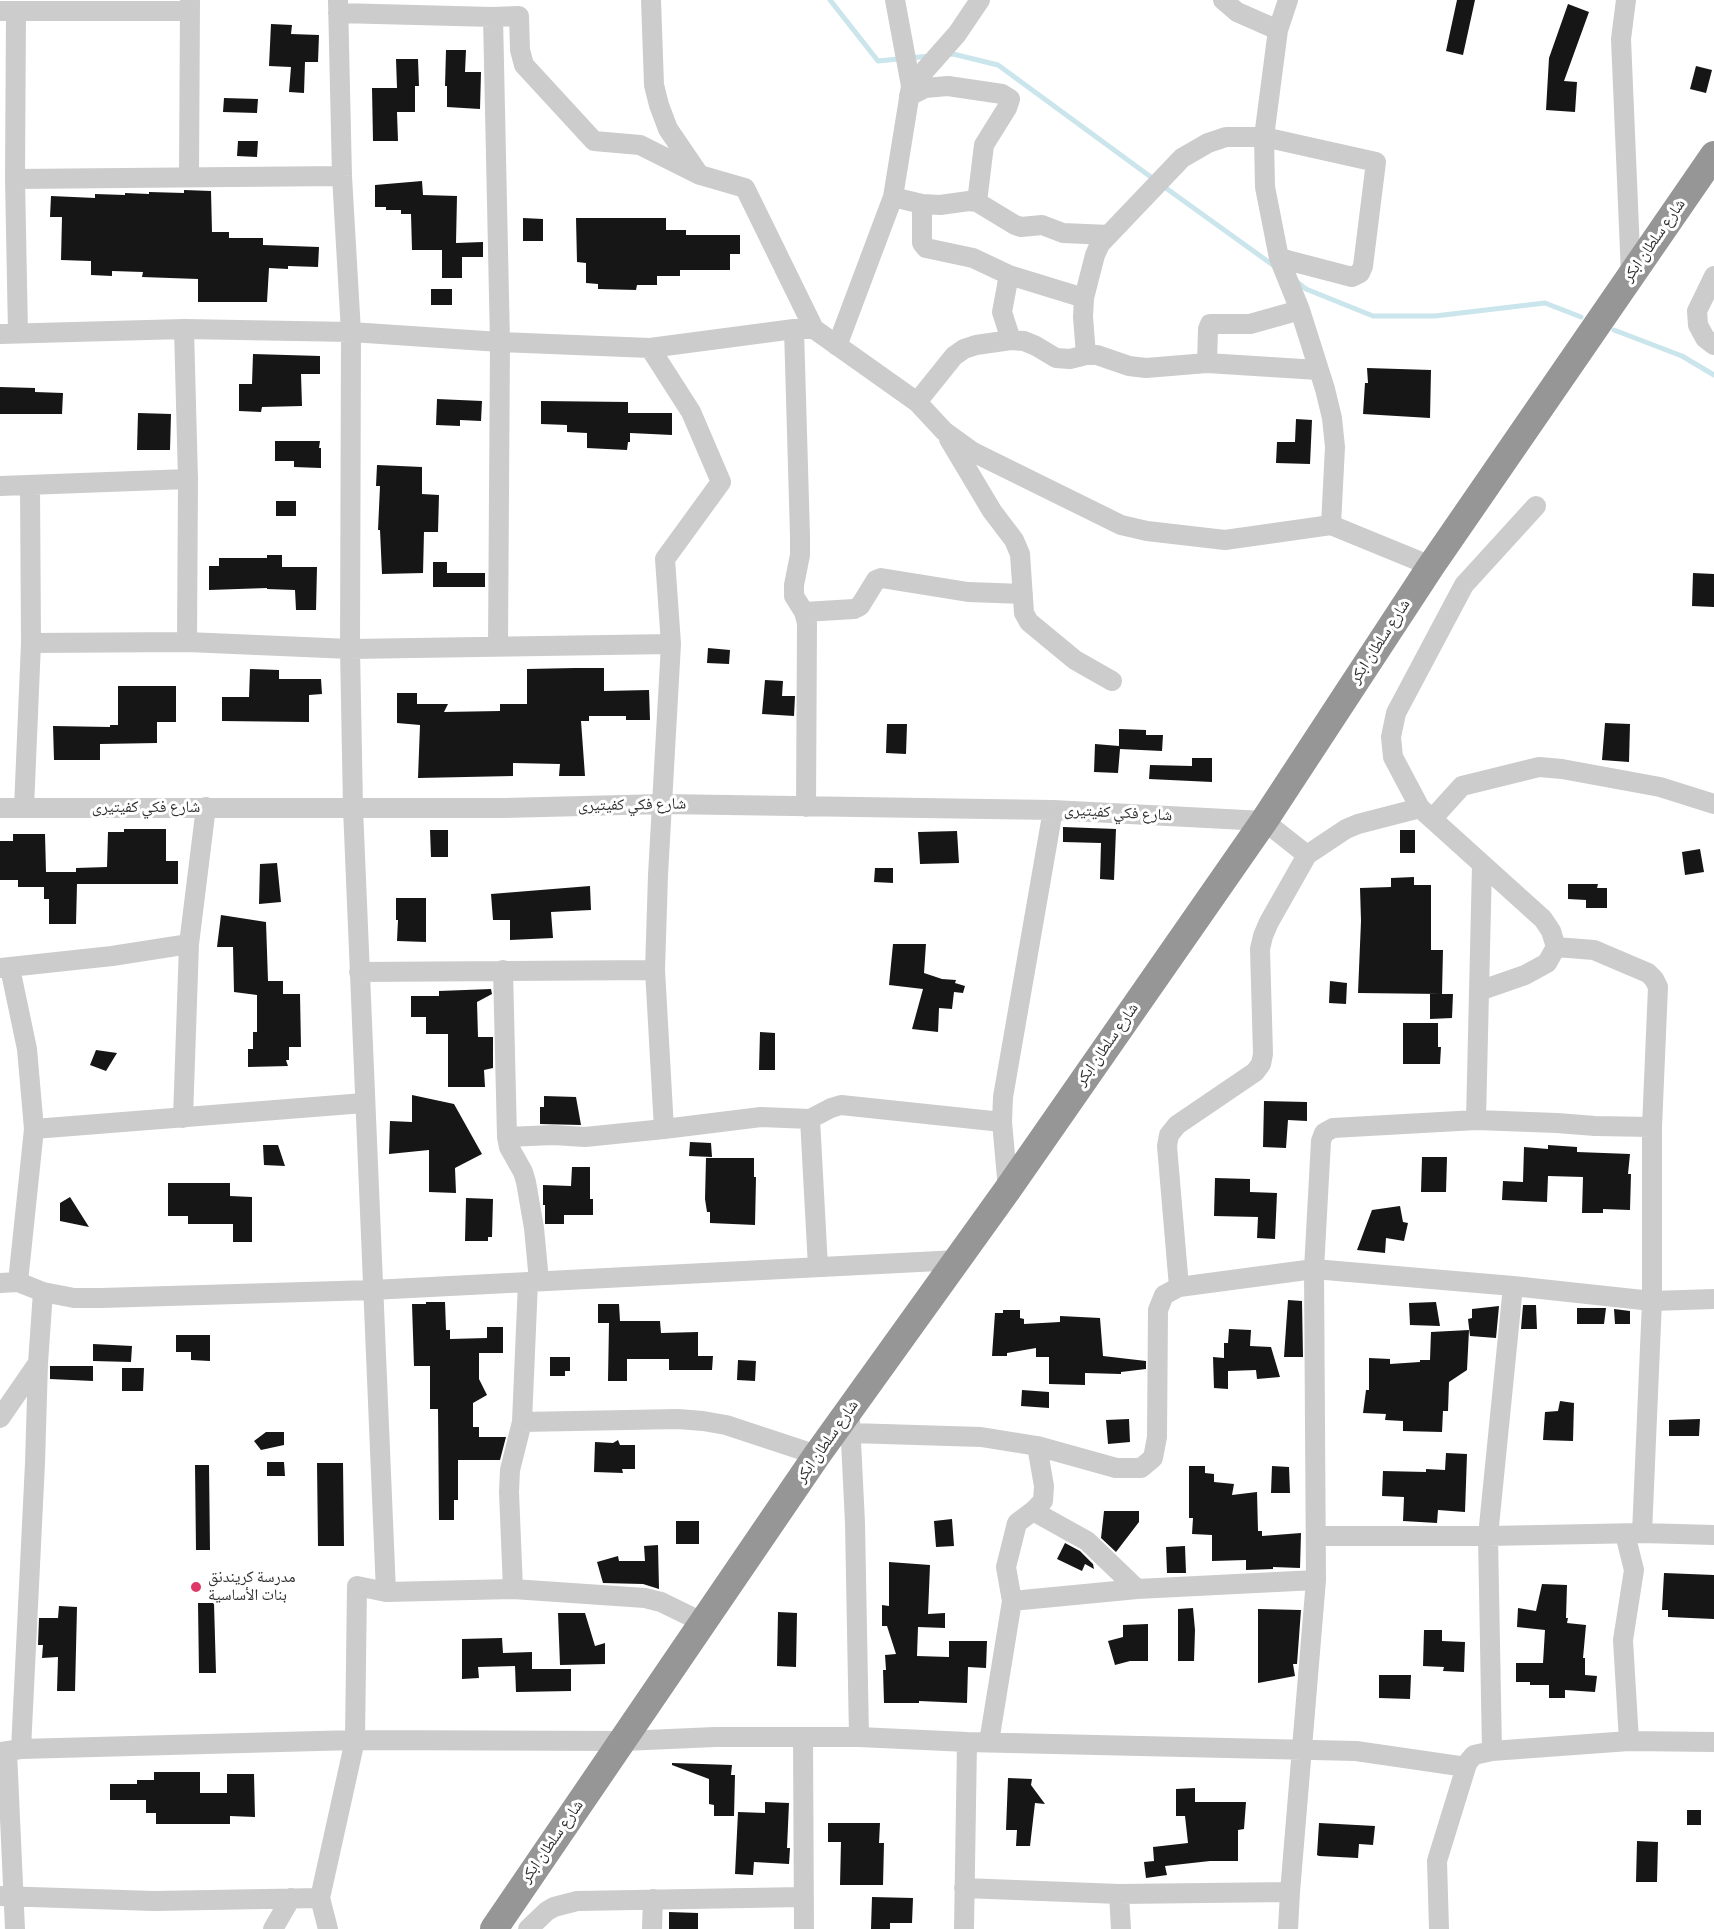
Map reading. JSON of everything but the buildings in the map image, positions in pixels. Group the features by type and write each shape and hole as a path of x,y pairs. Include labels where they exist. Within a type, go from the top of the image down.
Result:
{"highway":[{"name":"شارع سلطان ابكر","path":"494,1929 818,1455 850,1421 958,1260 1264,821 1431,566 1714,155"}],"street":[{"path":"651,0 654,85 659,105 668,129 700,175"},
{"path":"837,346 893,197 910,91 895,0"},
{"path":"910,91 957,34 980,0"},
{"path":"1223,0 1237,12 1278,30"},
{"path":"1288,0 1278,30 1264,137 1265,187 1279,258 1300,310 1332,418 1335,447 1331,525"},
{"path":"1626,0 1622,39 1631,275"},
{"path":"189,177 190,5 8,11 15,179 9,333 184,330 351,332 500,342 650,348 794,329 814,329"},
{"path":"386,1592 352,808 351,332 342,176 338,7 493,17 518,8 520,50 524,65 594,141 640,145 700,175 746,188 814,329 917,402 944,431 973,452 1121,525 1147,531 1225,540 1331,525 1431,566"},
{"path":"493,17 500,342 498,645"},
{"path":"910,91 948,86 1002,94 1010,99 1007,108 984,145 977,202"},
{"path":"1086,355 1084,298 1100,244 1182,158 1208,143 1226,137 1264,137 1376,162 1363,266 1360,273 1352,277 1279,258"},
{"path":"15,179 342,176"},
{"path":"893,197 922,204 977,202 1021,227 1048,226 1063,233 1109,235"},
{"path":"922,204 922,243 926,248 973,258 1009,275 1084,298"},
{"path":"1009,275 1002,312 1011,340"},
{"path":"1714,276 1697,311 1698,325 1705,338 1714,345"},
{"path":"1207,363 1210,324 1250,324 1300,310"},
{"path":"794,329 800,536 800,555 794,596 804,612 807,623 806,807"},
{"path":"184,330 188,479 187,642"},
{"path":"917,402 954,356 964,349 1011,340 1024,341 1056,358 1070,359 1096,355 1129,366 1146,368 1207,363 1318,370"},
{"path":"650,348 691,412 721,482 665,559 671,644 655,970 664,1129"},
{"path":"944,431 992,511 1014,540 1020,554 1024,612 1029,622 1075,660 1112,681"},
{"path":"0,486 188,479"},
{"path":"24,808 31,643 30,485"},
{"path":"1479,991 1542,968 1551,958 1556,947 1551,931 1543,919 1426,814 1394,757 1391,737 1396,713 1464,585 1536,506"},
{"path":"804,612 854,609 860,606 876,580 887,577 968,592 1023,594"},
{"path":"31,643 187,642 350,649 671,644"},
{"path":"1179,1287 1167,1146 1169,1135 1177,1125 1255,1072 1261,1064 1263,1053 1260,949 1263,936 1307,855 1346,828 1358,824 1426,814 1462,786 1539,767 1660,787 1714,804"},
{"name":"شارع فكي كفيتيرى","path":"0,808 504,808 662,804 1053,810 1264,821"},
{"path":"183,1118 189,944 206,807"},
{"path":"1008,1189 1002,1122 1003,1097 1053,810"},
{"path":"1264,821 1307,855"},
{"path":"1476,1120 1482,865"},
{"path":"189,944 112,956 5,968 27,1049 34,1129 9,1282 43,1293 74,1298 101,1298 372,1290 958,1260"},
{"path":"1556,947 1594,950 1648,973 1658,987 1652,1127 1652,1301 1633,1534 1634,1570 1623,1640 1629,1741"},
{"path":"503,970 507,1137 509,1147 526,1182 534,1228 533,1281 522,1422 510,1470 513,1589"},
{"path":"359,972 655,970"},
{"path":"34,1129 364,1103"},
{"path":"507,1137 553,1135 585,1137 761,1117 810,1119 841,1105 1002,1122"},
{"path":"810,1119 818,1267"},
{"path":"1288,1929 1316,1580 1314,1269 1321,1141 1324,1132 1344,1127 1476,1120 1652,1127"},
{"path":"860,1737 850,1421 1037,1446 1116,1468 1141,1467 1153,1458 1157,1437 1158,1310 1164,1295 1179,1287 1314,1269 1514,1286 1652,1301 1714,1299"},
{"path":"1492,1751 1488,1536 1514,1286"},
{"path":"15,1929 7,1897 9,1751 35,1474 38,1363 43,1293"},
{"path":"0,1418 38,1363"},
{"path":"522,1422 678,1419 703,1421 726,1425 818,1455"},
{"path":"989,1742 1012,1601 1006,1567 1017,1523 1043,1501 1044,1486 1037,1446"},
{"path":"1033,1511 1087,1541 1137,1588"},
{"path":"1316,1536 1714,1535"},
{"path":"1012,1601 1137,1588 1316,1580"},
{"path":"328,1929 320,1899 355,1740 357,1586 386,1592 513,1589 645,1598 661,1602 704,1623"},
{"path":"9,1751 355,1740 624,1741 715,1737 860,1737 967,1742 1356,1751 1466,1767"},
{"path":"802,1737 804,1929"},
{"path":"1439,1929 1437,1861 1466,1767 1474,1755 1492,1751 1629,1741 1714,1742"},
{"path":"964,1929 967,1742"},
{"path":"521,1888 526,1929"},
{"path":"964,1888 1119,1894 1290,1892"},
{"path":"1119,1894 1121,1929"},
{"path":"7,1897 154,1901 320,1899"},
{"path":"526,1929 547,1911 568,1902 803,1897"},
{"path":"273,1929 291,1898"},
{"path":"652,1929 653,1899"}],"waterway":[{"path":"830,0 878,61 930,56"},
{"path":"945,55 953,54 998,65 1155,180"},
{"path":"1163,186 1277,268"},
{"path":"1297,282 1306,289 1373,316 1435,316 1545,303 1581,317"},
{"path":"1614,330 1682,356 1714,375"}],"place":[{"name":"مدرسة كريندنق بنات الأساسية","path":"196,1587"}]}
